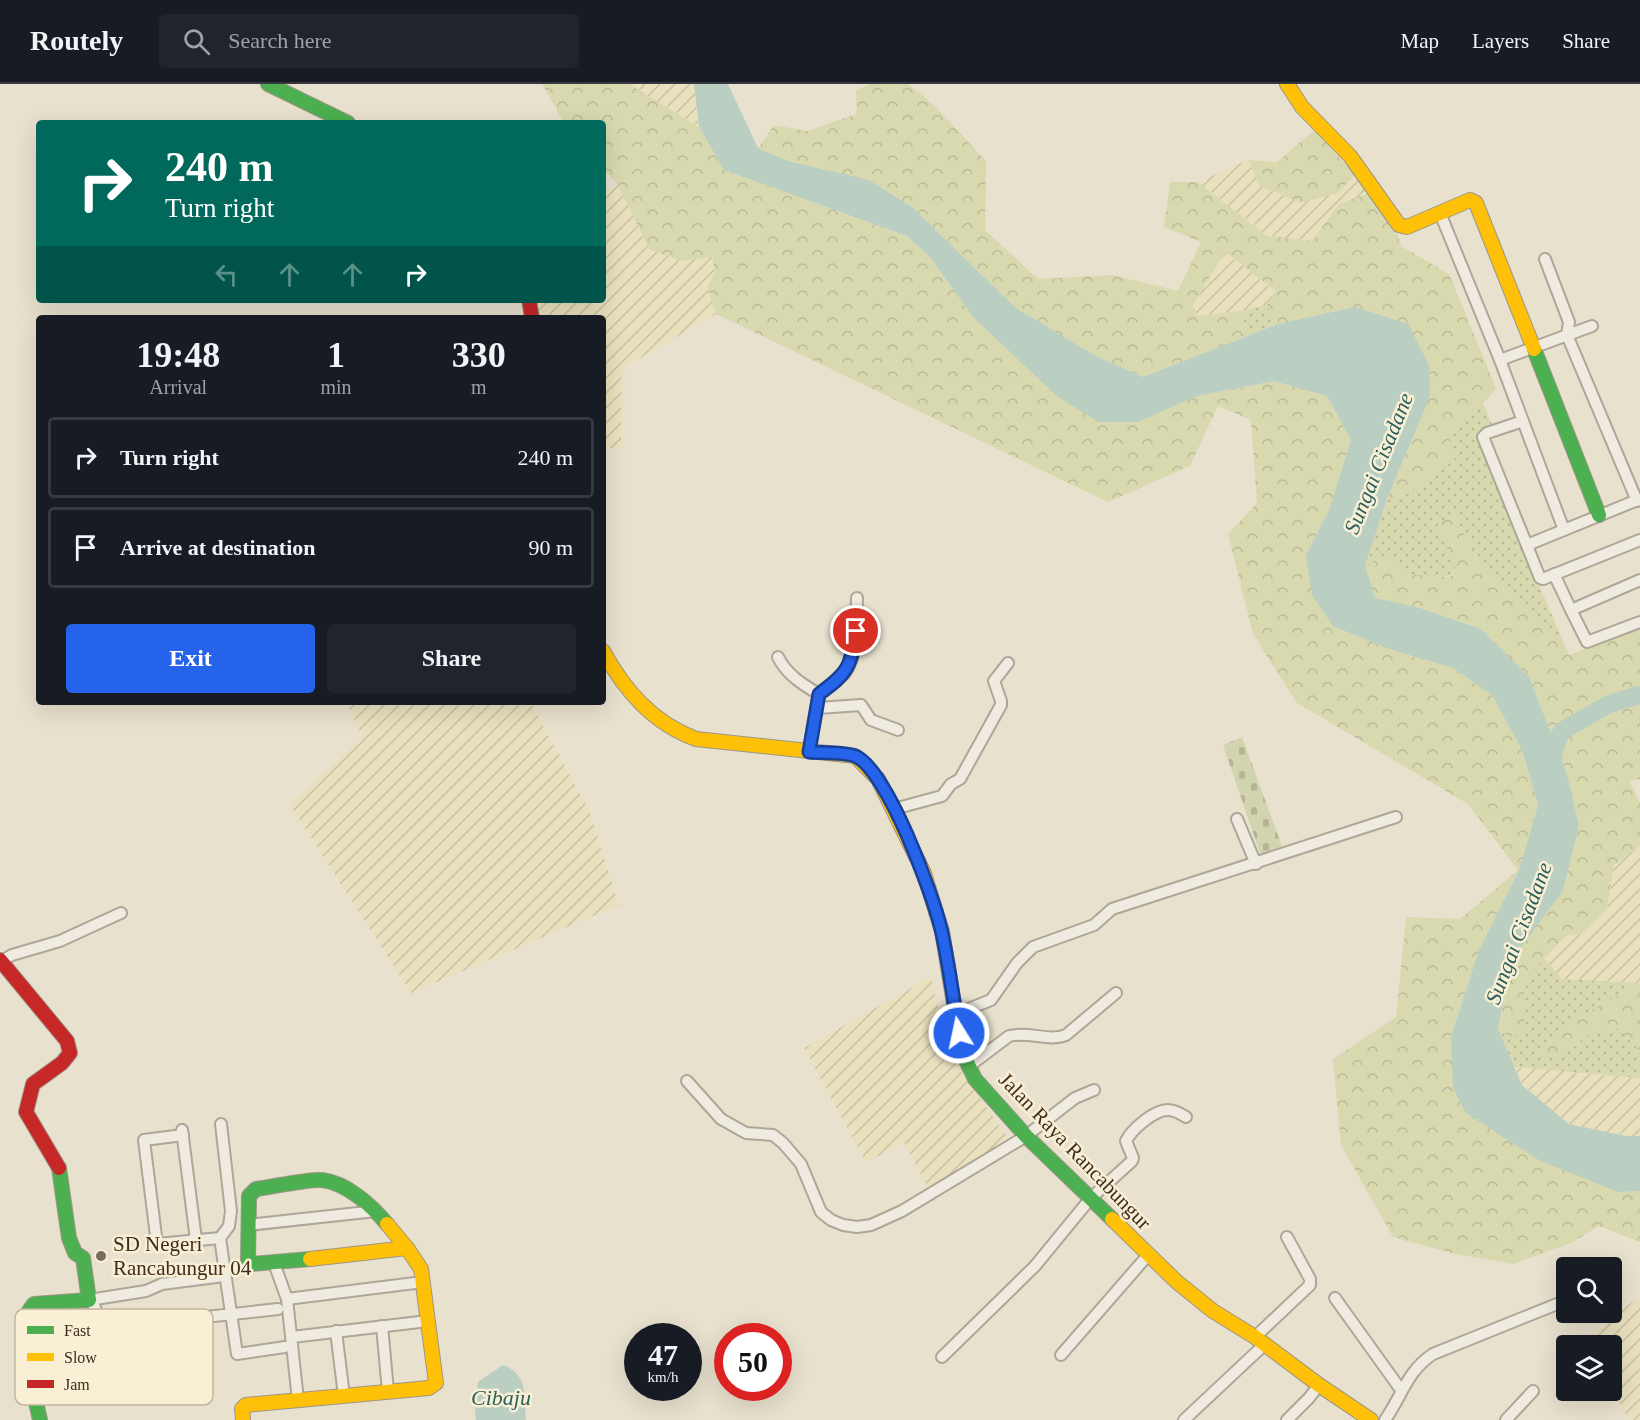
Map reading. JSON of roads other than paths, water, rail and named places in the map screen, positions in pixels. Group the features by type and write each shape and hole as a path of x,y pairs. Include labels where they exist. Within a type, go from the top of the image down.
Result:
{"street":[{"path":"268,84 342,120"},
{"path":"1287,84 1302,107 1350,156 1399,225 1407,227 1470,200 1476,203 1599,515"},
{"path":"1440,213 1500,360 1564,530"},
{"path":"1528,548 1532,543 1638,500 1567,335 1569,322 1545,259"},
{"path":"1500,360 1592,326"},
{"path":"1523,421 1487,433 1483,437 1540,578 1543,579 1640,540"},
{"path":"1554,574 1587,642 1640,622"},
{"path":"1571,610 1640,580"},
{"path":"809,752 819,694 839,679 849,664 856,631 856,598"},
{"name":"Jalan Raya Rancabungur","path":"606,655 628,688 646,709 678,733 696,739 855,756 865,764 878,779 894,809 924,873 934,901 942,931 962,1052 975,1078 1026,1136 1148,1255 1214,1311 1371,1420"},
{"path":"778,657 783,667 797,680 819,694"},
{"path":"894,809 942,796 951,784 960,778 1001,705 994,681 1008,663"},
{"path":"818,708 861,705 872,720 898,730"},
{"path":"956,1014 992,1000 1017,963 1033,946 1094,925 1112,909 1395,818"},
{"path":"1237,819 1256,864"},
{"path":"96,1309 95,1305 89,1300 83,1258 75,1253 69,1238 61,1171 26,1112 30,1104 33,1084 67,1059 70,1053 67,1041 1,961 12,955 60,941 120,913"},
{"path":"968,1067 1009,1036 1017,1034 1058,1038 1066,1035 1116,993"},
{"path":"687,1081 721,1119 746,1133 773,1135 783,1143 801,1164 821,1212 831,1220 856,1227 886,1220 1026,1136 1075,1098 1094,1089"},
{"path":"942,1357 1035,1266 1089,1199 1132,1161 1133,1158 1126,1142 1135,1130 1160,1111 1172,1111 1186,1117"},
{"path":"196,1240 183,1132 144,1140 157,1244 219,1238 229,1226 231,1210 221,1124"},
{"path":"243,1420 242,1409 246,1405 429,1388 436,1383 421,1269 407,1248 376,1211 338,1185 321,1180 256,1189 249,1196 248,1260 252,1264 407,1248"},
{"path":"248,1225 376,1211"},
{"path":"1184,1420 1310,1285 1310,1279 1287,1237"},
{"path":"219,1238 237,1354 285,1347"},
{"path":"1061,1355 1148,1255"},
{"path":"274,1263 287,1299 298,1400"},
{"path":"30,1309 34,1304 89,1300 138,1292 162,1284 224,1276"},
{"path":"287,1299 423,1282"},
{"path":"1335,1298 1401,1390"},
{"path":"1385,1420 1397,1402 1401,1390 1420,1362 1433,1354 1556,1304"},
{"path":"213,1317 279,1309"},
{"path":"292,1337 428,1322"},
{"path":"382,1326 388,1391"},
{"path":"336,1331 344,1396"},
{"path":"1287,1420 1319,1385"},
{"path":"1506,1420 1533,1391"},
{"path":"34,1405 40,1420"}],"water":[{"name":"Sungai Cisadane","path":"694,84 728,84 758,148 788,161 869,180 912,207 1016,308 1096,356 1143,377 1278,324 1355,307 1408,324 1429,365 1430,396 1387,499 1365,566 1375,598 1420,608 1481,629 1529,677 1567,774 1579,826 1563,891 1512,959 1498,1029 1522,1085 1569,1124 1626,1136 1640,1136 1640,1191 1618,1192 1539,1160 1466,1113 1453,1088 1451,1036 1479,950 1519,870 1538,805 1522,750 1492,695 1453,668 1389,649 1333,626 1312,595 1306,555 1329,510 1351,440 1327,396 1274,381 1197,396 1138,422 1098,422 1057,396 973,317 930,257 907,236 724,170 699,127"},
{"name":"Cibaju","path":"503,1365 517,1374 521,1380 525,1395 526,1420 476,1420 478,1382"}],"waterway":[{"path":"1552,767 1555,747 1562,731 1609,704 1640,695"}],"place":[{"name":"SD Negeri Rancabungur 04","path":"101,1256"}]}
